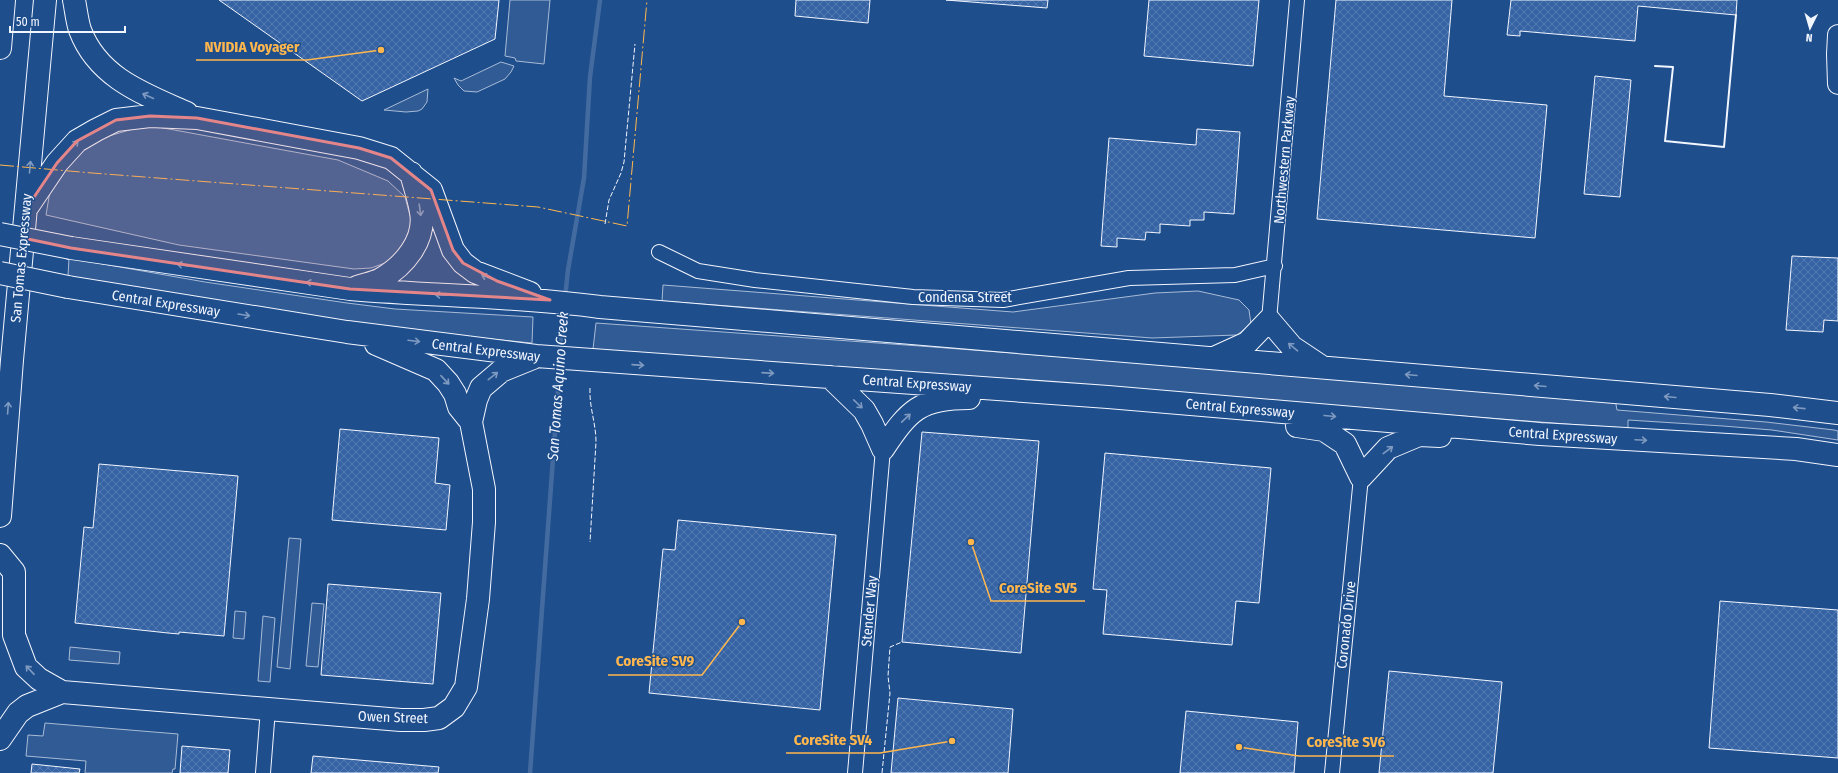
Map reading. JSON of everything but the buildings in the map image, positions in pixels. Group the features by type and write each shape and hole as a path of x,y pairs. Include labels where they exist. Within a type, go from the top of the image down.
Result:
{"highway":[{"path":"0,48 4,0"},
{"name":"San Tomas Expressway","path":"0,516 45,0"},
{"path":"74,0 80,30 92,52 110,73 136,91 197,118"},
{"path":"26,209 67,152 77,141 96,130 116,120 150,116 197,118 359,148 391,158 431,190 453,250 463,263 474,272 550,300"},
{"path":"350,289 381,279 404,262 414,247 420,230 422,213 411,173"},
{"path":"0,234 71,248 350,289 396,293 550,300 600,307 1762,404 1838,413"},
{"name":"Central Expressway","path":"0,273 68,287 348,332 536,356 599,362 1108,397 1540,434 1796,450 1838,455"},
{"path":"1211,359 1247,343 1269,320 1292,347 1323,368"},
{"path":"348,332 436,370 448,383 455,394 459,407 471,422"},
{"path":"471,422 476,400 484,384 501,370 536,356"},
{"path":"830,377 864,410 883,449"},
{"path":"883,449 901,423 916,408 946,398 1108,397 1324,430 1345,444 1361,477 1388,448 1419,436 1523,438 1540,434"},
{"name":"Owen Street","path":"62,692 401,720 424,720 439,718 454,707 466,687 478,599 484,522 484,489 471,422"},
{"path":"0,555 14,572 14,635 26,667 39,679 62,692"},
{"path":"0,739 18,713 27,706 62,692"}],"main road":[{"path":"1838,36 1838,84"}],"street":[{"name":"Northwestern Parkway","path":"1269,320 1275,266 1297,0"},
{"name":"Condensa Street","path":"659,252 698,271 755,280 913,297 1003,300 1129,278 1235,275 1275,266"},
{"name":"Stender Way","path":"855,773 883,449"},
{"name":"Coronado Drive","path":"1332,773 1361,477"},
{"path":"263,773 268,709"}],"highlighted area":[{"path":"150,116 197,118 359,148 391,158 431,190 453,250 463,263 497,281 550,300 350,289 71,248 23,238 26,209 57,163 77,141 96,130 116,120"}],"shaded area":[{"path":"510,0 550,0 544,64 516,61 515,58 505,56"},
{"path":"501,62 514,66 511,72 505,79 477,92 464,91 454,78 461,81"},
{"path":"428,89 427,102 422,109 418,111 406,112 384,110"},
{"path":"147,125 338,160 388,181 405,197 412,223 405,244 388,262 371,268 354,269 179,245 46,215 50,191 68,163 88,142"},
{"path":"69,258 205,282 347,303 395,309 533,317 532,343 449,335 294,315 68,276"},
{"path":"663,285 1013,312 1155,293 1198,291 1239,300 1249,310 1251,324 1237,335 1152,338 662,301"},
{"path":"596,323 1615,399 1617,410 1766,422 1834,430 1838,431 1838,440 1772,430 1723,426 1628,420 1628,428 1579,425 593,349"},
{"path":"289,538 301,539 290,669 277,667"},
{"path":"312,603 324,604 318,667 306,666"},
{"path":"235,611 246,612 244,639 233,638"},
{"path":"263,616 275,618 270,682 258,681"},
{"path":"70,647 120,652 119,664 69,660"},
{"path":"45,723 178,734 175,769 173,769 172,773 85,773 86,761 26,756 28,735 43,736"}],"waterway":[{"name":"San Tomas Aquino Creek","path":"565,298 568,270 584,178 590,77 600,0"},
{"name":"San Tomas Aquino Creek","path":"560,352 564,309"},
{"name":"San Tomas Aquino Creek","path":"530,773 560,363"}],"fence":[{"path":"605,224 609,200 621,173 624,162 635,44"},
{"path":"590,388 596,442 590,542"},
{"path":"882,773 890,693 888,676 890,647 902,642"}],"wall":[{"path":"1655,66 1673,67 1665,141 1724,147 1736,15"}],"power":[{"path":"0,165 538,207 627,226 647,0"}],"place":[{"name":"NVIDIA Voyager","path":"381,50"},
{"name":"CoreSite SV5","path":"971,542"},
{"name":"CoreSite SV9","path":"742,622"},
{"name":"CoreSite SV4","path":"952,741"},
{"name":"CoreSite SV6","path":"1239,747"}]}
